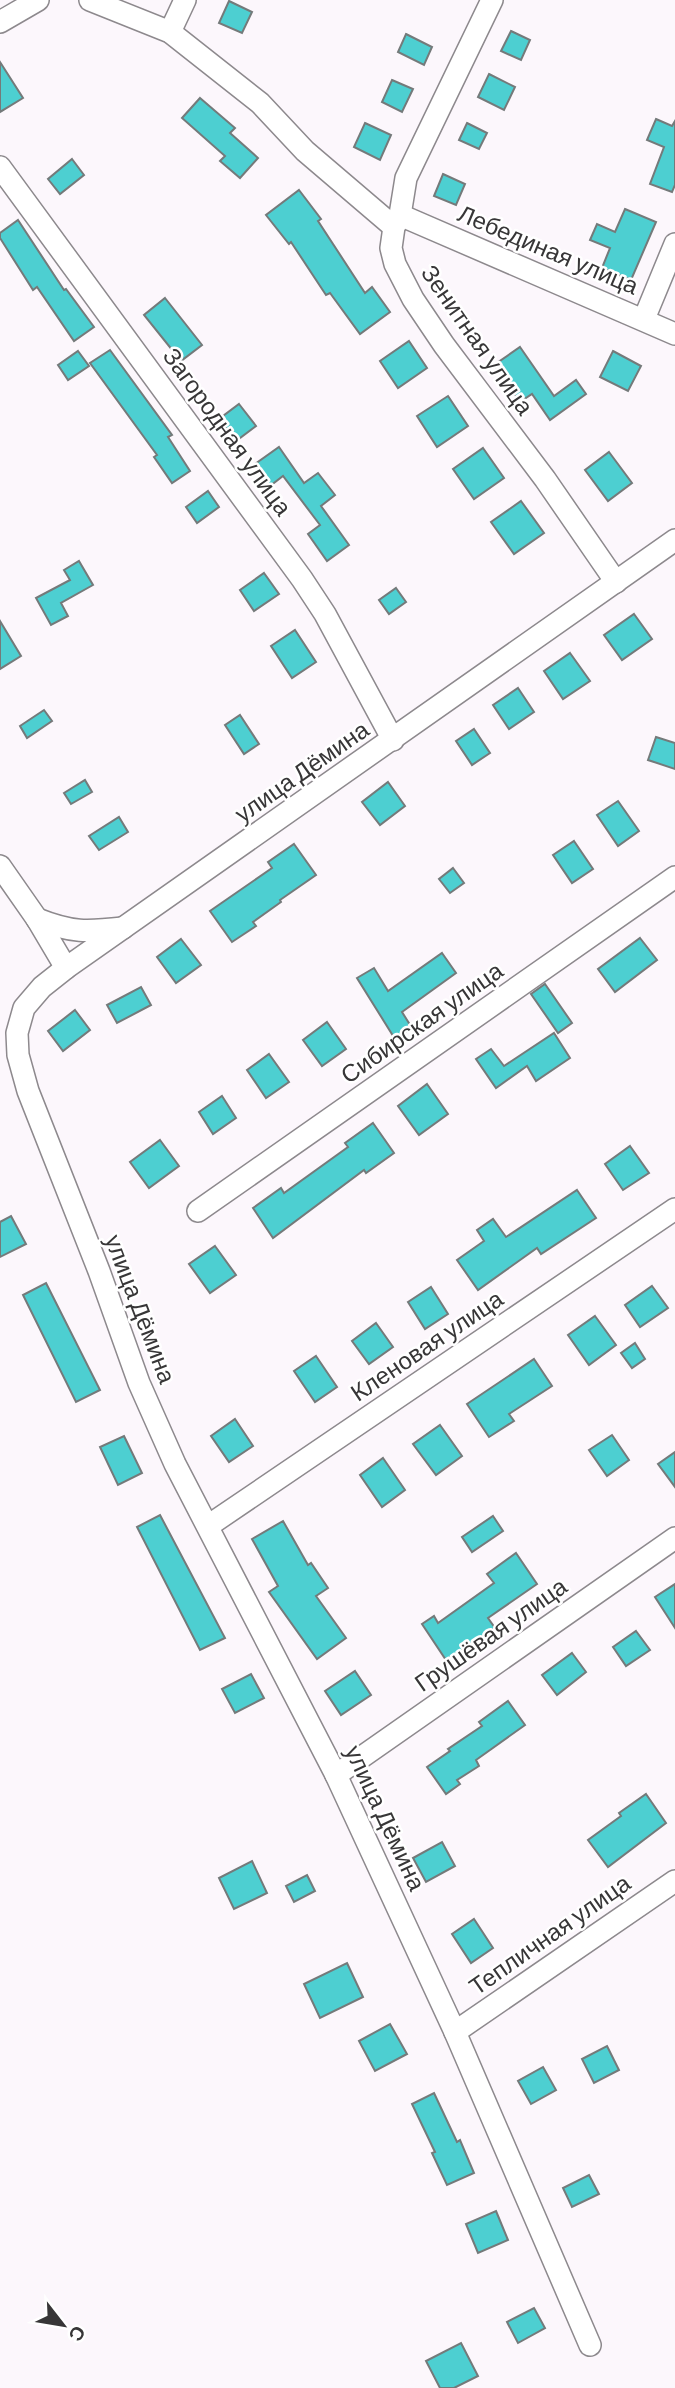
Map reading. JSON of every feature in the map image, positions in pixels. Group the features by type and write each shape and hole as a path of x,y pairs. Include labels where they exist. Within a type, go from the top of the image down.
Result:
{"street":[{"path":"0,22 38,0"},
{"path":"90,0 170,32 260,103 304,152 397,221"},
{"path":"170,32 185,0"},
{"name":"Зенитная улица","path":"492,0 406,178 391,248 395,264 413,299 443,345 545,479 616,582"},
{"name":"Загородная улица","path":"0,167 302,579 325,614 393,740"},
{"name":"Лебединая улица","path":"397,221 644,319 675,334"},
{"path":"644,319 675,244"},
{"name":"улица Дёмина","path":"590,2344 456,2032 337,1775 175,1464 139,1383 99,1271 28,1091 18,1055 17,1033 24,1008 42,987 66,968 675,540"},
{"path":"0,866 37,919 66,968"},
{"name":"Сибирская улица","path":"198,1211 675,877"},
{"path":"37,919 63,929 88,932 125,928"},
{"name":"Кленовая улица","path":"208,1525 675,1209"},
{"name":"Грушёвая улица","path":"337,1775 675,1538"},
{"name":"Тепличная улица","path":"456,2032 675,1881"}],"building":[{"path":"229,1 252,12 242,33 219,23"},
{"path":"511,31 530,40 521,60 501,51"},
{"path":"406,34 432,47 424,65 398,52"},
{"path":"0,62 23,98 0,112"},
{"path":"489,74 515,87 504,110 478,97"},
{"path":"392,80 413,89 402,112 382,102"},
{"path":"200,98 235,128 230,133 258,158 240,178 220,161 225,156 182,118"},
{"path":"656,119 672,126 675,121 675,185 672,192 650,184 664,147 647,140"},
{"path":"365,123 391,135 380,160 354,147"},
{"path":"467,123 487,133 479,149 459,140"},
{"path":"72,159 84,175 60,194 48,179"},
{"path":"443,174 465,184 456,205 434,196"},
{"path":"299,190 321,219 318,221 365,293 372,287 390,312 360,334 330,293 326,295 291,242 289,244 266,215"},
{"path":"625,209 656,222 631,280 602,268 610,248 590,240 597,224 615,232"},
{"path":"18,220 64,290 66,289 94,327 74,341 37,287 33,290 0,238 0,233"},
{"path":"165,298 202,345 181,361 144,315"},
{"path":"409,341 427,368 398,388 380,361"},
{"path":"520,347 554,396 576,380 586,394 550,420 532,394 520,402 494,365"},
{"path":"110,350 172,435 168,437 190,471 172,483 154,457 157,455 90,363"},
{"path":"78,351 89,366 68,380 58,365"},
{"path":"613,351 641,366 628,391 600,377"},
{"path":"448,396 468,426 437,447 417,416"},
{"path":"239,404 256,426 236,441 219,419"},
{"path":"279,447 304,483 318,473 335,495 321,506 349,545 327,561 308,534 320,525 283,476 270,486 255,464"},
{"path":"483,448 504,478 474,499 453,469"},
{"path":"609,452 632,483 608,501 585,470"},
{"path":"208,491 219,507 197,523 186,507"},
{"path":"521,501 544,533 514,554 491,522"},
{"path":"79,561 93,585 61,603 68,616 51,625 36,598 70,580 64,570"},
{"path":"264,573 279,594 254,611 240,590"},
{"path":"396,588 406,602 389,614 379,600"},
{"path":"634,614 652,639 622,660 604,635"},
{"path":"0,621 21,656 0,669"},
{"path":"295,630 316,662 292,678 271,646"},
{"path":"570,653 590,681 563,699 544,671"},
{"path":"518,688 534,712 509,729 493,705"},
{"path":"44,710 52,721 27,738 20,726"},
{"path":"240,715 259,744 244,754 225,725"},
{"path":"474,729 490,753 472,765 456,741"},
{"path":"656,737 675,743 675,769 648,760"},
{"path":"85,780 92,792 71,804 64,793"},
{"path":"388,782 405,806 380,825 362,802"},
{"path":"618,801 639,831 618,846 597,815"},
{"path":"119,817 128,832 99,850 89,836"},
{"path":"574,841 593,869 572,883 553,855"},
{"path":"294,844 316,875 280,900 281,902 253,922 256,926 232,942 210,911 272,868 268,862"},
{"path":"453,868 464,883 450,893 439,879"},
{"path":"640,938 657,960 615,992 598,969"},
{"path":"181,939 201,965 176,983 157,957"},
{"path":"442,953 456,973 402,1012 412,1028 395,1039 357,978 374,968 388,991"},
{"path":"545,984 572,1023 558,1033 531,994"},
{"path":"141,987 151,1005 117,1023 107,1005"},
{"path":"75,1010 90,1030 63,1051 48,1031"},
{"path":"327,1022 346,1049 322,1066 303,1040"},
{"path":"554,1033 570,1058 536,1081 527,1066 496,1088 476,1059 491,1049 504,1066"},
{"path":"269,1054 289,1082 266,1098 247,1070"},
{"path":"427,1084 448,1114 419,1135 398,1106"},
{"path":"222,1096 236,1118 213,1134 199,1112"},
{"path":"373,1123 394,1153 366,1173 364,1170 273,1238 253,1208 281,1188 284,1193 348,1147 345,1143"},
{"path":"160,1140 179,1166 149,1188 130,1162"},
{"path":"630,1146 649,1173 623,1190 605,1164"},
{"path":"577,1190 596,1218 541,1254 537,1248 478,1290 457,1260 484,1241 477,1230 493,1219 506,1237"},
{"path":"11,1216 26,1244 0,1257 0,1222"},
{"path":"215,1246 236,1275 210,1293 189,1264"},
{"path":"46,1283 100,1390 76,1402 23,1295"},
{"path":"652,1286 668,1308 640,1327 625,1305"},
{"path":"431,1287 448,1314 425,1329 408,1302"},
{"path":"595,1316 616,1345 589,1365 568,1335"},
{"path":"376,1323 393,1347 369,1364 352,1341"},
{"path":"635,1343 645,1359 632,1368 621,1353"},
{"path":"316,1356 337,1387 315,1402 294,1371"},
{"path":"534,1359 552,1386 509,1414 514,1421 489,1437 467,1404"},
{"path":"235,1419 253,1446 229,1462 211,1436"},
{"path":"440,1425 462,1456 436,1475 413,1444"},
{"path":"612,1435 629,1460 607,1476 589,1450"},
{"path":"124,1436 142,1473 118,1485 100,1447"},
{"path":"675,1452 675,1487 658,1464"},
{"path":"383,1458 405,1490 382,1507 360,1475"},
{"path":"160,1515 225,1638 200,1650 137,1527"},
{"path":"493,1516 503,1531 472,1552 462,1537"},
{"path":"283,1521 308,1565 311,1563 328,1588 316,1596 346,1638 317,1659 269,1592 278,1586 252,1539"},
{"path":"516,1553 537,1584 488,1618 495,1628 446,1660 422,1624 434,1616 438,1623 494,1583 487,1574"},
{"path":"675,1584 675,1628 655,1597"},
{"path":"636,1631 650,1650 626,1666 613,1647"},
{"path":"572,1653 586,1672 557,1695 542,1675"},
{"path":"355,1671 371,1695 341,1715 325,1691"},
{"path":"251,1674 264,1698 235,1713 222,1689"},
{"path":"508,1701 525,1725 476,1760 479,1766 457,1780 460,1784 446,1794 427,1767 482,1726 479,1722"},
{"path":"646,1794 666,1823 608,1867 588,1840"},
{"path":"442,1842 455,1866 426,1882 413,1858"},
{"path":"252,1861 267,1893 234,1909 219,1878"},
{"path":"307,1875 315,1891 294,1902 286,1886"},
{"path":"474,1919 493,1948 471,1963 452,1934"},
{"path":"347,1963 363,1997 320,2018 304,1984"},
{"path":"390,2024 407,2054 375,2071 359,2041"},
{"path":"607,2046 619,2070 594,2083 582,2059"},
{"path":"543,2067 556,2090 531,2104 518,2081"},
{"path":"434,2093 457,2142 460,2140 474,2173 447,2185 412,2104"},
{"path":"589,2175 599,2194 572,2207 563,2188"},
{"path":"496,2211 508,2240 478,2253 466,2224"},
{"path":"534,2308 545,2328 518,2343 507,2322"},
{"path":"461,2343 478,2376 454,2388 440,2388 426,2361"}]}
